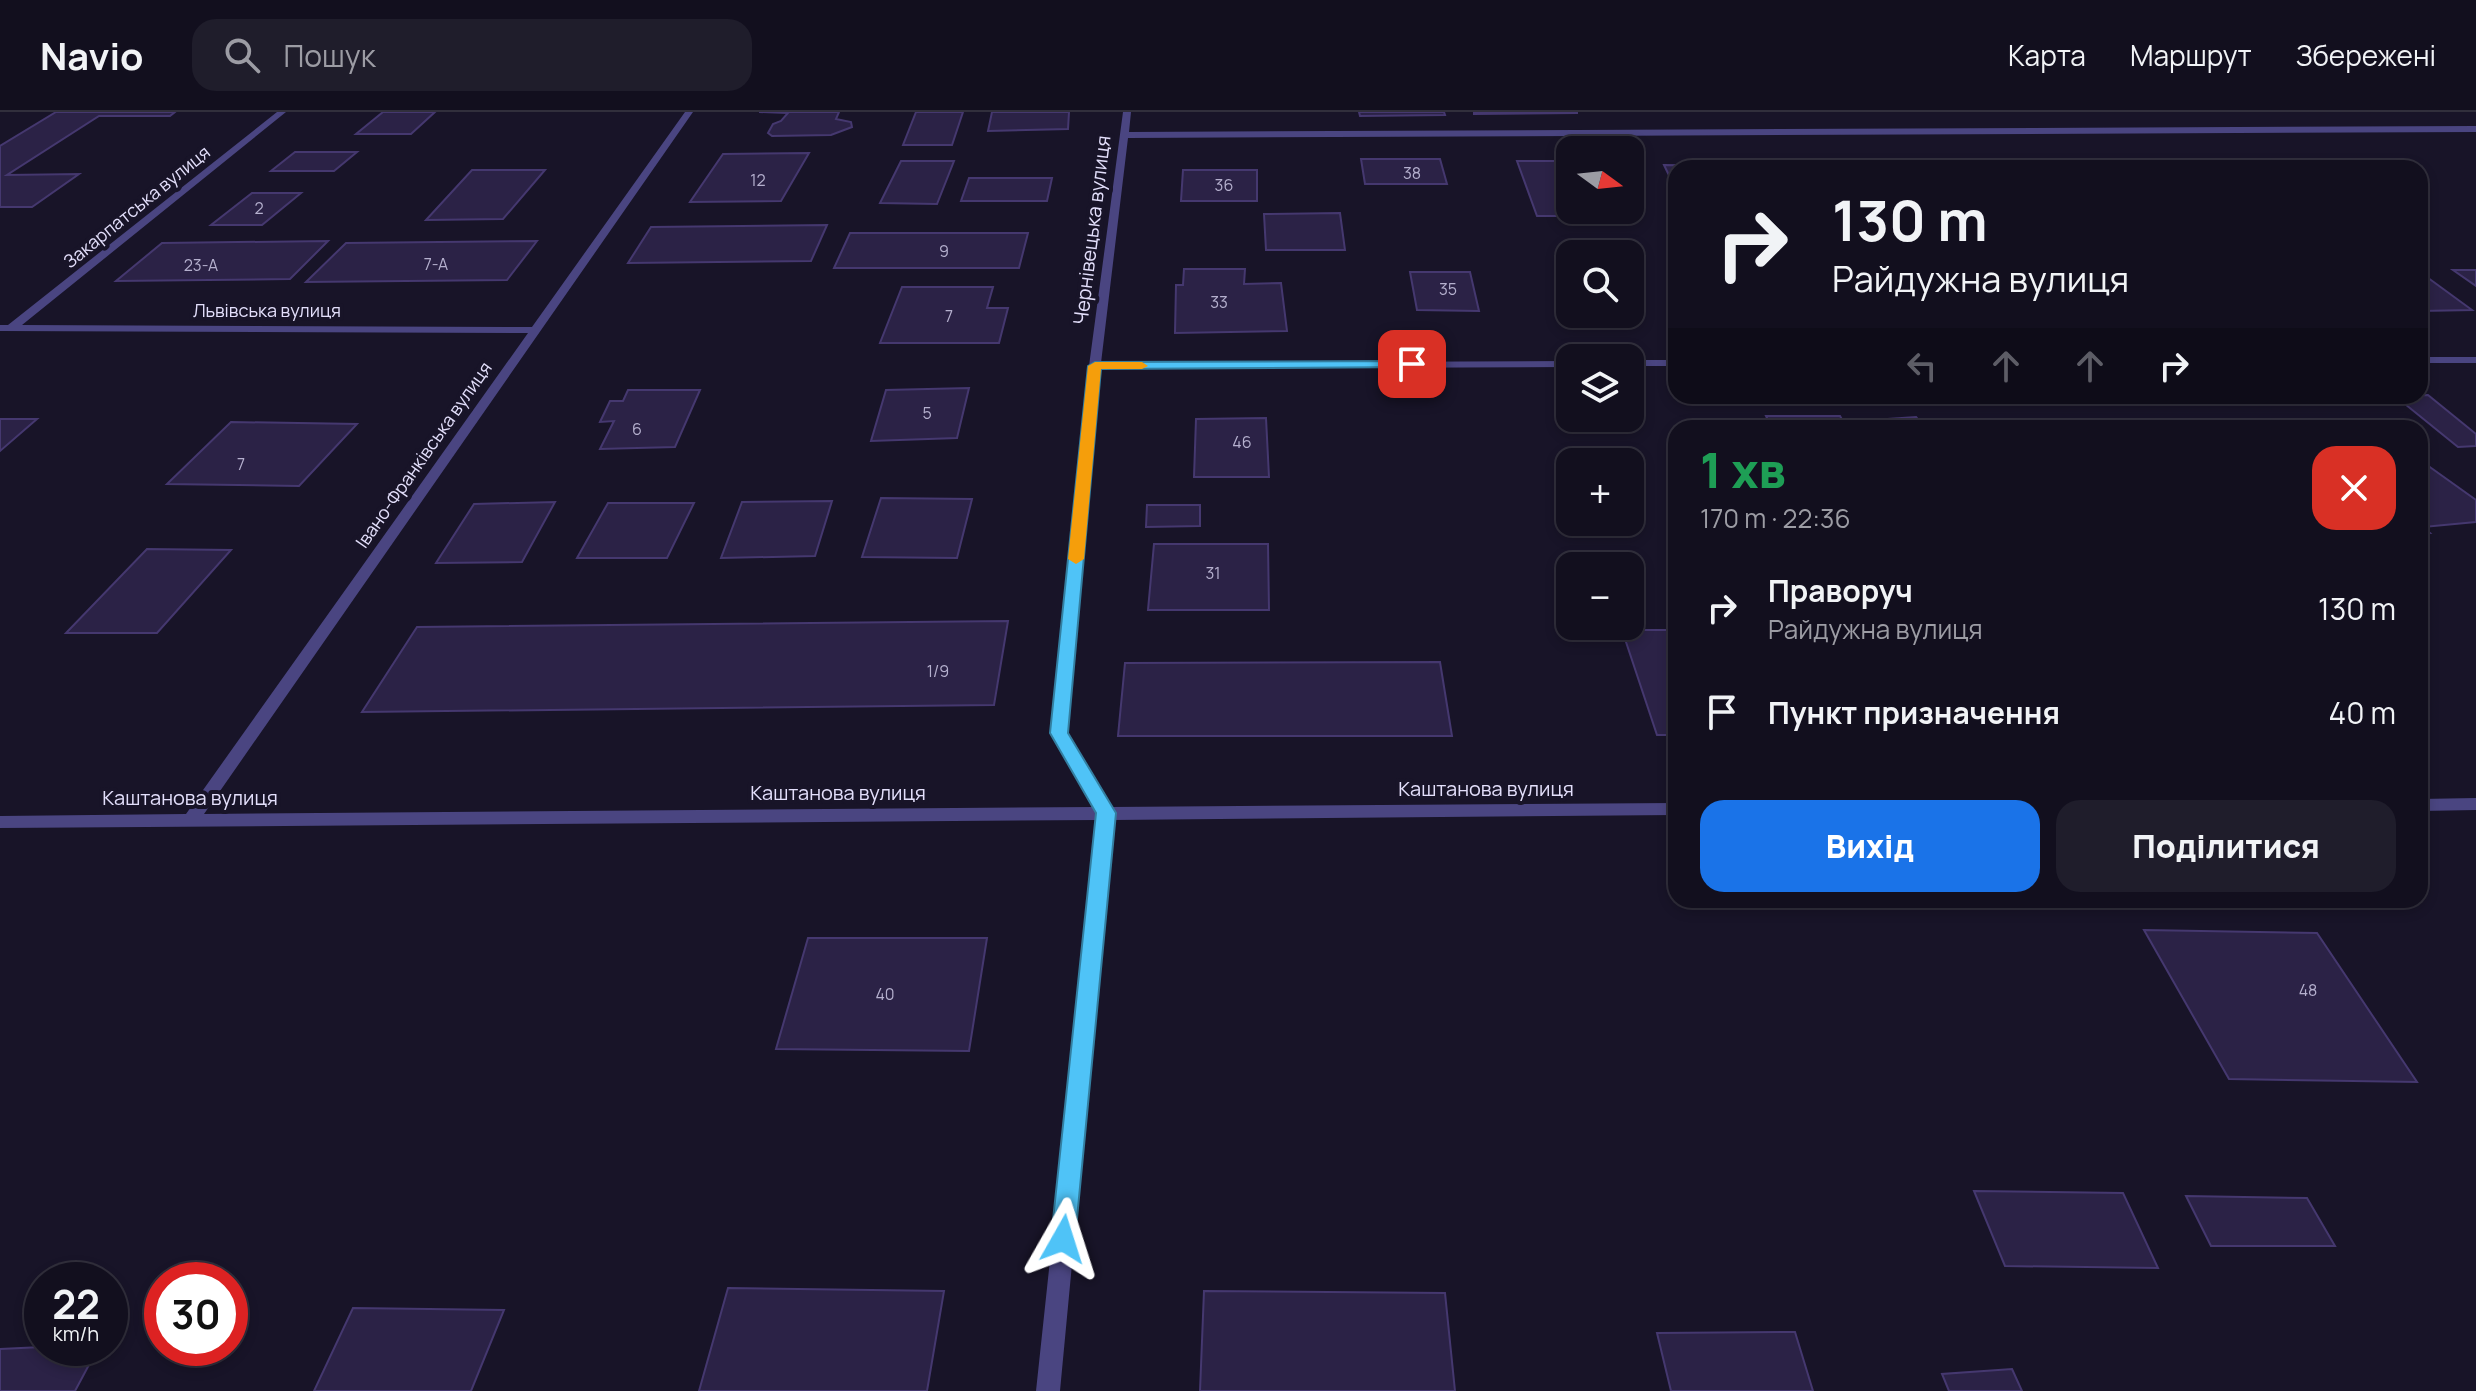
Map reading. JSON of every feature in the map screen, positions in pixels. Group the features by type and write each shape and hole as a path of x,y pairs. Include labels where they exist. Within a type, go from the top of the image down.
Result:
{"street":[{"name":"Закарпатська вулиця","path":"6,328 282,112"},
{"name":"Івано-Франківська вулиця","path":"191,820 689,112"},
{"name":"Чернівецька вулиця","path":"1106,813 1059,733 1095,366 1127,112"},
{"path":"1125,135 2476,129"},
{"name":"Львівська вулиця","path":"6,328 533,330"},
{"path":"2428,360 2476,360"},
{"path":"1644,363 1668,363"},
{"path":"1095,366 1556,364"},
{"path":"2428,805 2476,804"},
{"name":"Каштанова вулиця","path":"0,822 1668,809"},
{"path":"1048,1391 1106,813"}],"building":[{"path":"56,112 175,112 170,116 99,116 7,175 79,174 32,207 0,207 0,146"},
{"path":"383,112 435,112 411,134 356,134"},
{"path":"759,112 839,112 836,119 851,122 852,127 831,135 772,136 768,133 773,124 788,113"},
{"path":"916,112 963,112 952,145 903,145"},
{"path":"992,112 1069,112 1068,129 988,131"},
{"path":"1359,112 1444,112 1445,115 1360,116"},
{"path":"1577,112 1577,113 1474,114"},
{"path":"295,152 357,152 334,171 271,171"},
{"path":"809,153 781,201 690,202 723,154"},
{"path":"1361,159 1440,159 1447,184 1365,184"},
{"path":"901,161 954,161 937,204 880,203"},
{"path":"1517,161 1556,161 1556,216 1537,216"},
{"path":"472,170 545,170 503,219 426,220"},
{"path":"1183,170 1257,170 1257,201 1181,201"},
{"path":"969,178 1052,178 1047,201 961,201"},
{"path":"252,193 301,193 262,225 211,225"},
{"path":"1340,213 1345,250 1266,250 1264,214"},
{"path":"827,225 811,261 628,263 651,227"},
{"path":"850,233 1028,233 1019,268 834,268"},
{"path":"328,241 290,279 116,281 162,243"},
{"path":"537,241 507,280 306,282 346,243"},
{"path":"1184,269 1245,269 1244,284 1281,283 1287,331 1175,333 1176,285 1183,285"},
{"path":"2453,270 2476,270 2476,286"},
{"path":"1410,272 1470,272 1479,311 1417,310"},
{"path":"2428,278 2472,310 2428,311"},
{"path":"902,287 993,287 987,308 1008,308 999,343 880,343"},
{"path":"969,388 957,438 871,441 886,390"},
{"path":"628,390 700,390 675,447 600,449 614,421 600,422 610,401 623,401"},
{"path":"2428,395 2476,434 2476,446 2458,447 2405,404 2428,404"},
{"path":"1766,416 1840,416 1842,420 1768,420"},
{"path":"1916,417 1918,420 1871,420"},
{"path":"1266,418 1269,477 1194,477 1196,419"},
{"path":"0,419 37,419 0,451"},
{"path":"231,422 357,424 299,486 167,484"},
{"path":"2428,466 2476,500 2476,522 2428,527"},
{"path":"881,498 972,499 957,558 862,557"},
{"path":"832,501 815,556 721,558 742,502"},
{"path":"555,502 522,562 436,563 474,504"},
{"path":"608,503 694,503 667,558 577,558"},
{"path":"1147,505 1200,505 1200,526 1146,527"},
{"path":"1154,544 1268,544 1269,610 1148,610"},
{"path":"147,549 231,550 157,633 66,633"},
{"path":"1008,621 994,705 362,712 417,627"},
{"path":"1644,630 1668,630 1668,735 1657,735 1625,640 1644,640"},
{"path":"1440,662 1452,736 1118,736 1125,663"},
{"path":"2144,930 2317,933 2417,1082 2229,1079"},
{"path":"808,938 987,938 969,1051 776,1049"},
{"path":"1974,1191 2123,1193 2158,1268 2005,1266"},
{"path":"2186,1196 2307,1198 2335,1246 2211,1246"},
{"path":"728,1288 944,1291 927,1391 699,1391"},
{"path":"1204,1291 1445,1293 1455,1391 1200,1391"},
{"path":"353,1308 504,1310 471,1391 314,1391"},
{"path":"1795,1332 1813,1391 1671,1391 1657,1333"},
{"path":"24,1348 24,1366 88,1366 75,1391 0,1391 0,1349"},
{"path":"2012,1369 2022,1391 1949,1391 1942,1374"}],"slow traffic":[{"path":"1076,559 1095,366 1142,366"}],"route":[{"path":"1063,1239 1106,813 1059,733 1095,366 1412,364"}]}
